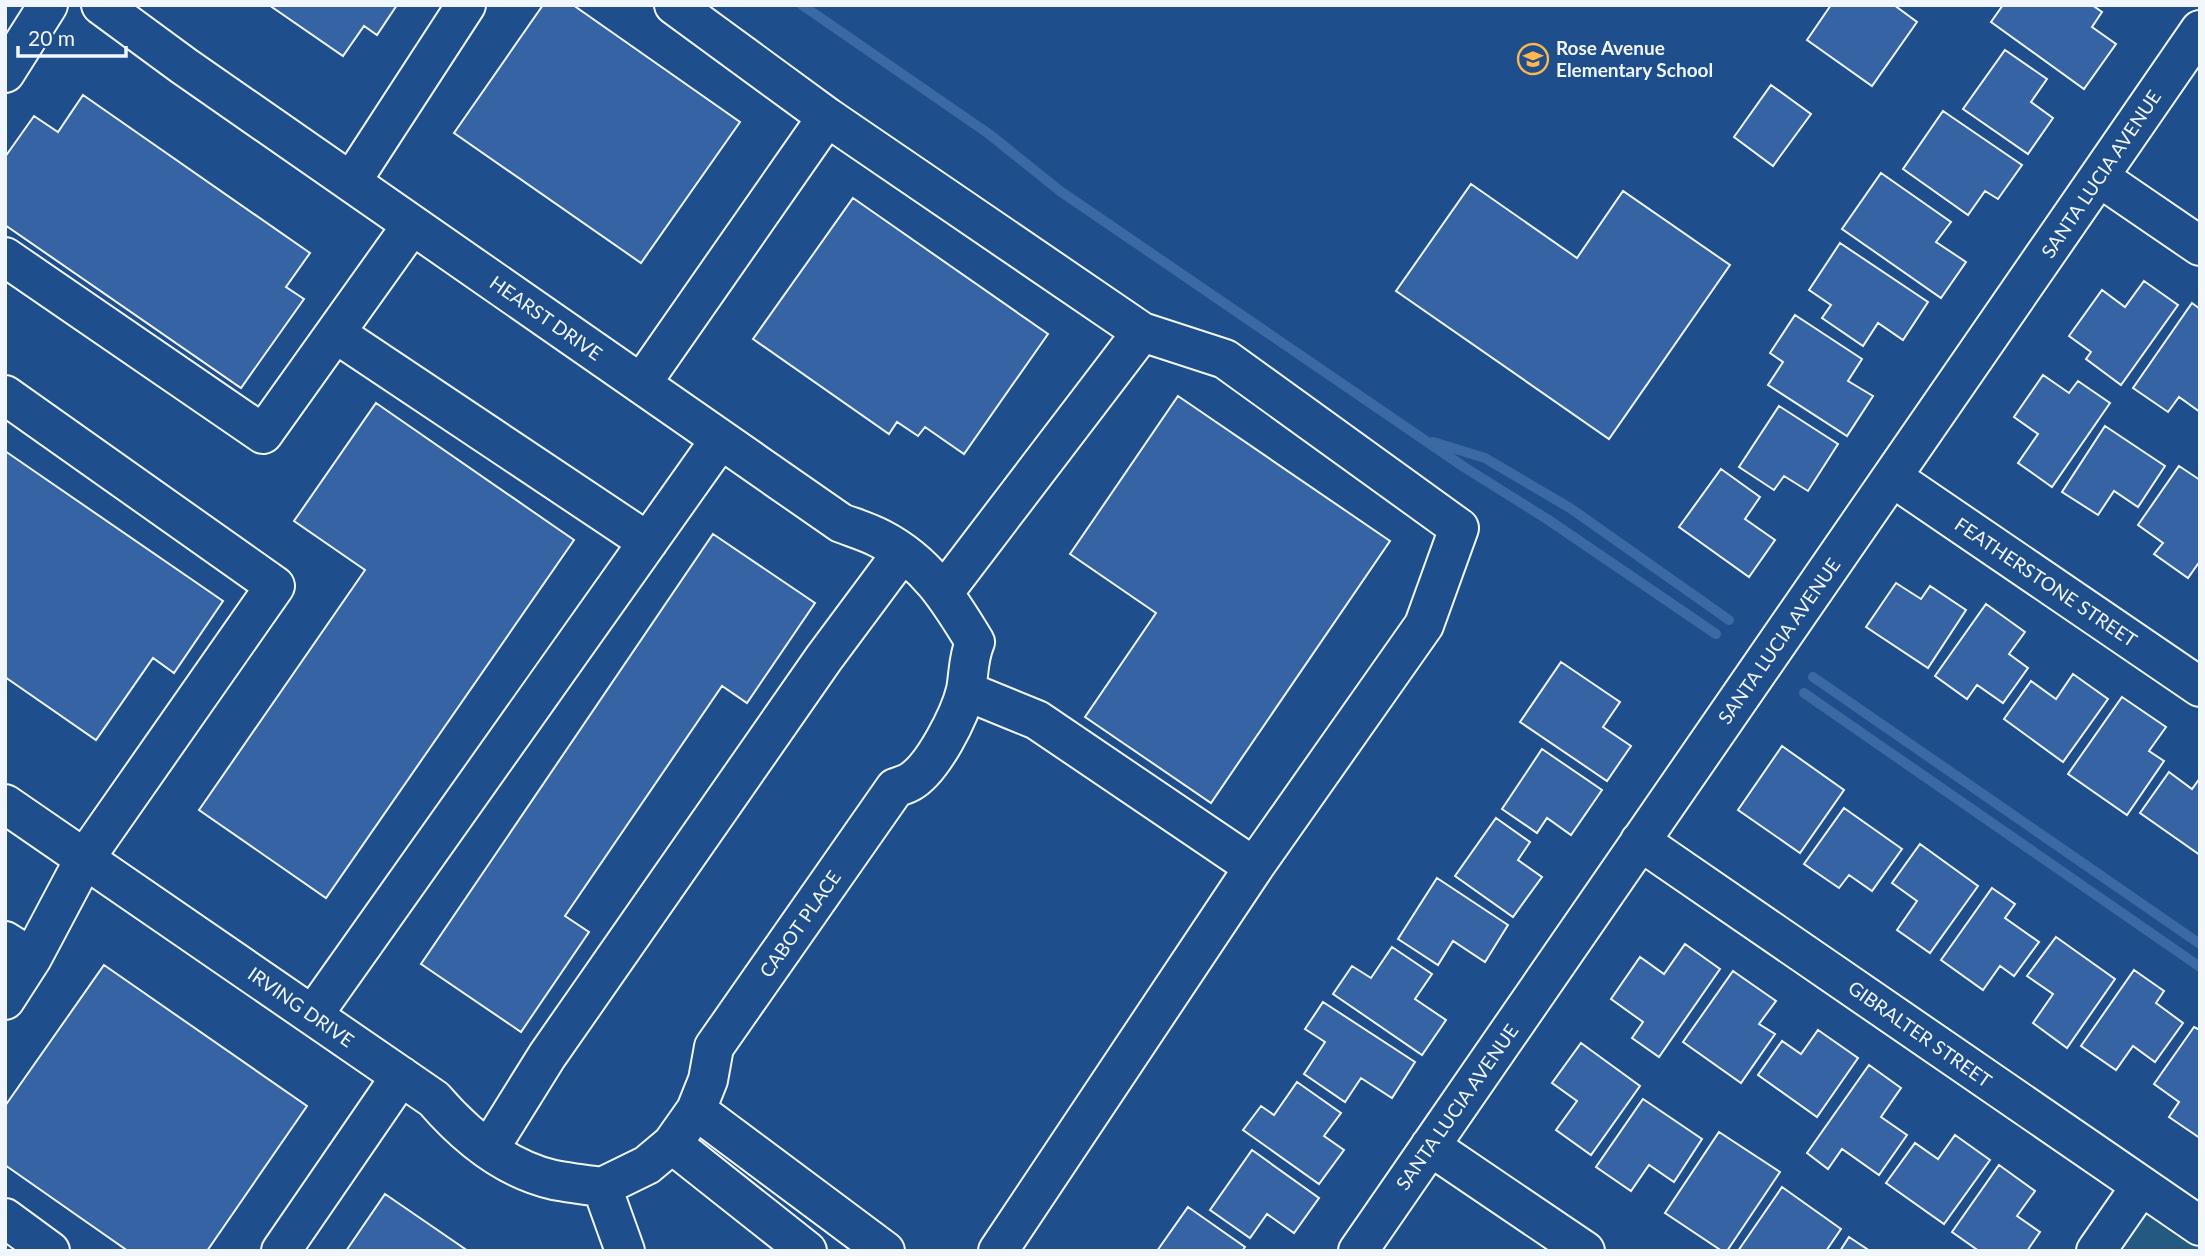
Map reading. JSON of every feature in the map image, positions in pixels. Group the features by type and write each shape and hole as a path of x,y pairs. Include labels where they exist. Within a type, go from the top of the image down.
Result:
{"street":[{"path":"5,73 48,5"},
{"path":"351,182 466,5"},
{"path":"674,5 827,117 1142,332 1225,359 1459,528 1424,625 1254,867 998,1251"},
{"name":"HEARST DRIVE","path":"113,9 351,182 720,440 841,523 881,539 915,562 944,592 975,642"},
{"name":"SANTA LUCIA AVENUE","path":"1358,1251 2200,30"},
{"path":"641,384 827,117"},
{"path":"2099,177 2200,246"},
{"path":"5,257 263,434 412,225"},
{"path":"944,592 1142,332"},
{"path":"335,333 648,542"},
{"path":"5,395 275,586 19,950 5,1000"},
{"path":"313,1015 720,440"},
{"name":"FEATHERSTONE STREET","path":"1892,477 2200,687"},
{"path":"489,1149 555,1045 824,658 902,553"},
{"name":"CABOT PLACE","path":"602,1187 647,1165 672,1144 696,1110 708,1080 714,1048 895,788 912,781 929,764 951,729 966,691 970,652 975,642"},
{"path":"966,691 1037,720 1254,867"},
{"name":"IRVING DRIVE","path":"5,804 434,1099 478,1143 513,1164 552,1179 602,1187"},
{"name":"GIBRALTER STREET","path":"1640,841 2200,1226"},
{"path":"281,1251 401,1076"},
{"path":"696,1110 885,1251"},
{"path":"672,1144 807,1251"},
{"path":"1430,1146 1585,1251"},
{"path":"2096,1251 2141,1186"},
{"path":"602,1187 625,1251"},
{"path":"5,1218 43,1249"}],"shaded area":[{"path":"2141,1186 2200,1226 2200,1251 2096,1251"}],"building":[{"path":"269,5 397,5 377,35 364,26 343,56"},
{"path":"543,5 573,5 740,122 641,263 454,133"},
{"path":"1831,5 1894,5 1917,22 1872,86 1807,40"},
{"path":"2003,5 2092,5 2102,12 2092,27 2116,44 2084,89 1991,22"},
{"path":"2005,50 2047,79 2031,102 2053,118 2028,154 1963,109"},
{"path":"1771,85 1811,114 1773,166 1734,137"},
{"path":"83,95 310,253 286,287 304,299 241,388 5,225 5,157 34,116 58,132"},
{"path":"1943,111 2022,165 1998,199 1985,191 1968,215 1903,169"},
{"path":"1881,173 1951,222 1936,242 1966,262 1941,298 1842,229"},
{"path":"1471,184 1577,258 1623,191 1730,265 1609,439 1396,291"},
{"path":"853,198 1048,334 964,454 925,427 918,436 897,422 889,434 753,339"},
{"path":"1840,243 1928,302 1903,340 1878,323 1863,346 1822,318 1831,305 1809,290"},
{"path":"2144,281 2178,305 2121,385 2086,359 2091,352 2069,336 2102,290 2125,307"},
{"path":"2192,303 2200,309 2200,412 2179,397 2168,412 2133,388"},
{"path":"1795,315 1862,359 1848,381 1873,396 1847,436 1768,385 1783,362 1770,353"},
{"path":"2043,375 2069,393 2078,381 2110,403 2052,487 2018,463 2038,434 2014,417"},
{"path":"1178,396 1390,541 1211,803 1085,717 1156,613 1070,554"},
{"path":"376,403 574,540 326,898 199,810 365,570 294,521"},
{"path":"1779,406 1838,444 1808,491 1784,476 1774,490 1739,467"},
{"path":"2105,426 2165,466 2138,507 2114,491 2098,515 2062,492"},
{"path":"5,451 223,601 174,673 153,658 96,740 5,677"},
{"path":"2179,466 2200,480 2200,561 2188,578 2154,554 2163,543 2138,525"},
{"path":"1721,469 1760,497 1745,519 1775,540 1749,577 1679,527"},
{"path":"713,534 815,603 747,703 722,686 565,916 589,932 521,1032 421,964"},
{"path":"1896,583 1921,599 1930,586 1966,610 1928,668 1866,627"},
{"path":"1986,604 2025,632 2009,654 2028,668 2003,703 1977,685 1967,699 1935,676"},
{"path":"1561,662 1620,702 1603,727 1631,746 1607,781 1520,722"},
{"path":"2073,674 2108,699 2063,762 2004,719 2031,681 2056,699"},
{"path":"2122,697 2166,727 2149,751 2164,761 2127,815 2068,774"},
{"path":"1782,746 1844,790 1800,853 1738,810"},
{"path":"1542,749 1602,790 1571,835 1547,818 1537,833 1502,809"},
{"path":"2169,772 2192,789 2200,778 2200,855 2140,813"},
{"path":"1844,808 1902,849 1872,891 1849,875 1839,888 1804,864"},
{"path":"1496,818 1530,842 1518,860 1542,877 1513,917 1455,876"},
{"path":"1920,844 1978,886 1930,953 1897,930 1917,901 1892,883"},
{"path":"1437,878 1508,925 1485,962 1453,941 1438,965 1398,939"},
{"path":"1992,888 2015,904 2005,918 2039,942 2014,976 2000,966 1983,990 1941,960"},
{"path":"2056,937 2115,979 2067,1048 2033,1023 2053,994 2027,976"},
{"path":"1685,944 1720,969 1659,1057 1632,1038 1643,1022 1611,999 1640,957 1664,974"},
{"path":"1392,947 1432,974 1415,999 1446,1020 1422,1055 1333,994 1352,966 1371,978"},
{"path":"104,965 307,1106 207,1251 128,1251 5,1165 5,1106"},
{"path":"2134,970 2164,991 2156,1003 2183,1023 2155,1062 2133,1046 2116,1070 2081,1046"},
{"path":"1733,971 1776,1001 1759,1024 1775,1034 1741,1083 1683,1042"},
{"path":"1323,1002 1415,1062 1392,1098 1361,1078 1345,1102 1304,1074 1325,1042 1305,1029"},
{"path":"2194,1027 2200,1030 2200,1138 2169,1117 2179,1102 2154,1084"},
{"path":"1818,1030 1858,1058 1817,1117 1758,1075 1782,1041 1801,1054"},
{"path":"1581,1043 1640,1086 1591,1155 1556,1130 1577,1101 1552,1083"},
{"path":"1869,1065 1901,1088 1881,1117 1907,1135 1879,1175 1842,1149 1828,1169 1807,1153"},
{"path":"1297,1082 1341,1113 1324,1136 1344,1150 1319,1184 1243,1130 1261,1106 1274,1115"},
{"path":"1643,1099 1702,1139 1674,1182 1649,1165 1631,1191 1596,1167"},
{"path":"1719,1132 1780,1172 1727,1251 1722,1251 1665,1213"},
{"path":"1955,1135 1990,1160 1944,1224 1886,1183 1915,1143 1938,1159"},
{"path":"1252,1150 1319,1198 1294,1233 1267,1214 1250,1238 1210,1210"},
{"path":"1999,1165 2035,1191 2017,1216 2040,1232 2027,1251 1979,1251 1952,1232"},
{"path":"1782,1187 1841,1229 1826,1251 1738,1251"},
{"path":"385,1194 468,1251 346,1251"},
{"path":"1188,1207 1245,1247 1242,1251 1157,1251"},
{"path":"1849,1237 1870,1251 1840,1251"}],"waterway":[{"path":"802,5 989,134 1060,191 1464,467 1547,519 1716,634"},
{"path":"1433,442 1485,458 1570,508 1729,620"},
{"path":"1813,677 2200,944"},
{"path":"1804,693 2200,967"}],"place":[{"name":"Rose Avenue Elementary School","path":"1533,59"}]}
